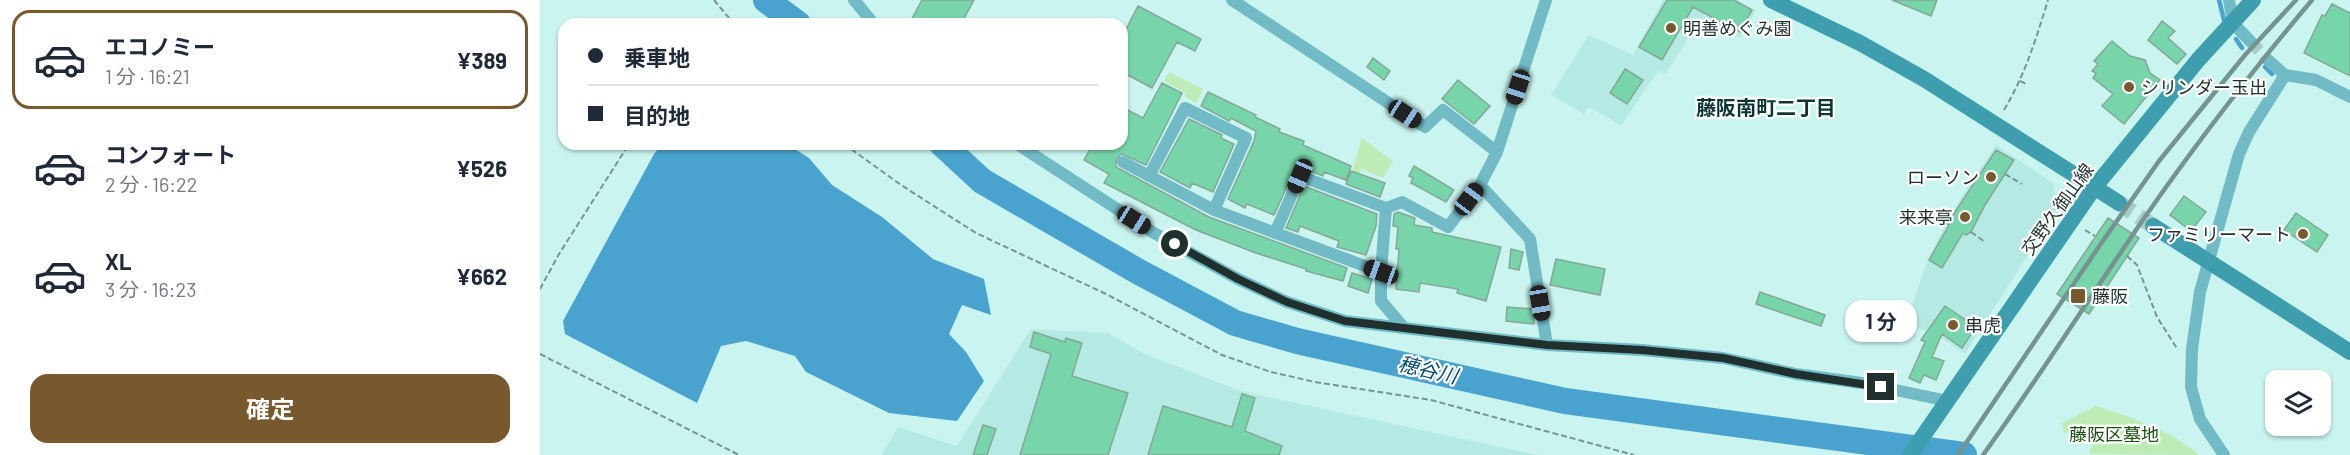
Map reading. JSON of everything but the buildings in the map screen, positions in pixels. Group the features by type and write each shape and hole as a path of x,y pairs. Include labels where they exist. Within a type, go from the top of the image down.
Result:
{"street":[{"path":"854,0 869,18"},
{"path":"1232,0 1425,127 1443,110 1497,152"},
{"path":"1275,233 1300,176 1386,208 1402,202 1448,228 1480,185 1497,152 1546,0"},
{"path":"1771,0 1860,43 1906,69 2119,203"},
{"path":"2229,0 2233,23 2251,42"},
{"name":"交野久御山線","path":"1910,455 2094,188 2198,60 2253,0"},
{"path":"2268,60 2285,75 2316,80 2350,97"},
{"path":"2224,455 2200,419 2191,387 2192,349 2200,292 2239,154 2249,132 2285,75"},
{"path":"1149,176 1185,108 1246,138 1214,210"},
{"path":"1026,150 1154,232 1277,298 1345,321 1547,345 1642,350 1723,358 1796,374 1862,383 1948,401"},
{"path":"1123,162 1214,210 1381,272"},
{"path":"1480,185 1530,239 1547,345"},
{"path":"1386,208 1381,301 1404,328"},
{"path":"2153,226 2350,352"}],"path":[{"path":"714,0 729,18"},
{"path":"2005,108 2032,52 2048,0"},
{"path":"2020,81 2026,84"},
{"path":"540,289 559,254 625,150"},
{"path":"852,150 901,185 976,233 1106,294 1222,355 1270,372 1315,382 1431,400 1634,455"},
{"path":"2005,174 2022,184"},
{"path":"2084,230 2095,236"},
{"path":"1971,232 1985,242"},
{"path":"2127,256 2137,265 2157,317 2179,352"},
{"path":"540,354 739,455"}],"shaded area":[{"path":"1663,0 1736,0 1756,10 1741,38 1701,19 1665,74 1658,71 1621,125 1589,107 1584,114 1551,95 1589,35 1633,55"},
{"path":"1996,145 2053,183 2058,207 1965,354 1935,334 1906,324 1924,270 1937,241 1962,196"},
{"path":"1031,329 1108,333 1145,354 1240,391 1538,455 882,455 898,427 957,446"}],"green space":[{"path":"1169,72 1203,89 1196,103 1184,96 1186,93 1164,81"},
{"path":"1362,138 1393,161 1383,178 1361,169 1355,185 1349,182"},
{"name":"藤阪区墓地","path":"2096,406 2163,431 2199,455 2089,454 2093,441 2064,432 2062,423"}],"water":[{"path":"657,150 796,150 809,158 832,185 882,217 933,259 984,279 991,315 962,305 949,334 966,352 984,381 957,421 889,413 806,372 795,356 746,341 721,346 697,403 565,334 563,321"}],"waterway":[{"name":"穂谷川","path":"766,0 790,18"},
{"path":"2219,0 2224,20"},
{"path":"2236,39 2242,48"},
{"path":"2265,67 2272,74"},
{"name":"穂谷川","path":"948,150 982,181 1139,272 1235,323 1297,341 1565,401 1964,455"}],"tunnel":[{"path":"2251,42 2268,60"},
{"path":"2119,203 2153,226"}],"railway":[{"path":"1958,455 2159,161 2245,55 2296,0"},
{"path":"1983,455 2165,189 2226,107 2312,0"}],"place":[{"name":"明善めぐみ園","path":"1671,28"},
{"name":"シリンダー玉出","path":"2129,87"},
{"name":"ローソン","path":"1991,177"},
{"name":"来来亭","path":"1965,217"},
{"name":"ファミリーマート","path":"2303,234"},
{"name":"藤阪","path":"2078,296"},
{"name":"串虎","path":"1953,325"}],"district":[{"name":"藤阪南町二丁目","path":"1766,107"}],"route":[{"path":"1175,244 1238,279 1287,302 1345,321 1547,345 1642,350 1723,358 1796,374 1881,387"}]}
